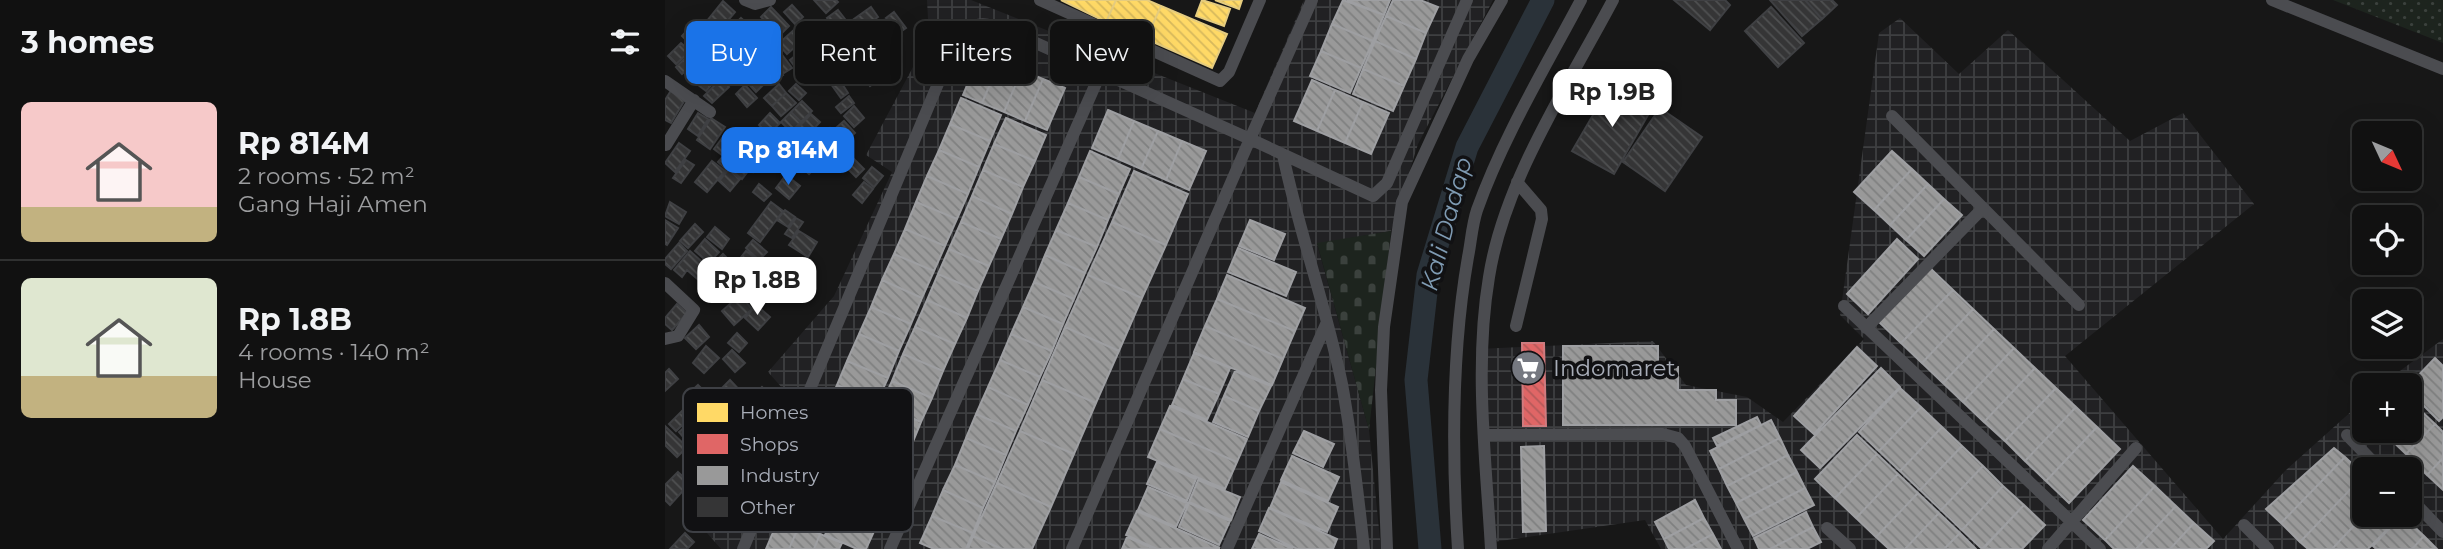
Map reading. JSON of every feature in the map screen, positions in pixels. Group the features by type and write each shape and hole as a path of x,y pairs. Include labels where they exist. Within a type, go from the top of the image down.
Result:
{"street":[{"path":"745,0 755,4 770,0"},
{"path":"1040,0 1220,80 1230,72 1260,0"},
{"path":"1072,549 1312,0"},
{"path":"1128,84 1373,196 1381,190 1468,0"},
{"path":"1387,549 1381,390 1384,327 1402,202 1468,59 1502,0"},
{"path":"1458,549 1457,350 1463,287 1476,212 1517,123 1581,0"},
{"path":"1491,549 1485,435 1485,313 1489,274 1517,182 1613,0"},
{"path":"2272,0 2443,69"},
{"path":"811,388 961,36 972,25 984,22 1050,50"},
{"path":"665,81 711,112"},
{"path":"913,497 1096,84"},
{"path":"666,145 694,100"},
{"path":"1892,116 2079,305"},
{"path":"1283,155 1294,209 1327,321 1344,396 1364,549"},
{"path":"1516,326 1542,219 1541,210 1517,182"},
{"path":"1866,328 1983,208"},
{"path":"665,283 694,310 678,336 665,339"},
{"path":"1844,306 2100,549"},
{"path":"1227,549 1327,321"},
{"path":"1485,435 1663,434 1678,438 1685,446 1738,549"},
{"path":"2347,435 2369,457"},
{"path":"2048,549 2136,448"},
{"path":"2422,510 2443,532"},
{"path":"2244,525 2268,549"},
{"path":"1827,528 1850,549"},
{"path":"743,549 750,532"},
{"path":"890,549 898,532"}],"shaded area":[{"path":"927,0 971,0 1024,21 928,21"},
{"path":"1304,0 1493,0 1418,144 1391,231 1317,244 1369,430 1381,549 721,549 706,532 913,532 913,388 782,388 768,372 834,296 892,172 866,155 915,63 915,84 1036,84 1036,26 1050,31 1050,84 1153,84 1153,72 1255,113"},
{"path":"1900,18 1959,74 2008,30 2130,141 2183,113 2254,204 2065,356 2223,539 2285,471 2352,411 2352,443 2422,443 2422,373 2397,373 2416,359 2422,359 2422,355 2443,339 2443,549 1661,549 1645,520 1487,543 1478,349 1653,341 1686,385 1747,397 1783,422 1864,339 1840,315 1879,33"}],"green space":[{"path":"2333,0 2443,0 2443,43"},
{"path":"1391,231 1369,430 1317,243"}],"building: Homes":[{"path":"1061,0 1116,0 1106,21"},
{"path":"1116,0 1147,0 1161,6 1153,24 1153,21 1106,21"},
{"path":"1202,0 1230,9 1224,26 1196,16"},
{"path":"1215,0 1242,0 1239,9"},
{"path":"1161,6 1227,34 1212,68 1153,42 1153,24"}],"building: Shops":[{"path":"1522,343 1544,343 1546,426 1523,426"}],"building: Industry":[{"path":"1343,0 1384,15 1373,41 1332,24"},
{"path":"1347,0 1390,0 1384,15"},
{"path":"1393,0 1420,0 1438,7 1426,33 1386,16"},
{"path":"1386,16 1426,33 1416,59 1375,41"},
{"path":"1332,24 1373,41 1361,68 1321,51"},
{"path":"1375,41 1416,59 1404,86 1363,69"},
{"path":"1321,51 1361,68 1350,93 1310,76"},
{"path":"1363,69 1404,86 1393,111 1353,94"},
{"path":"1036,76 1043,79 1025,121 1004,112 1016,84 1036,84"},
{"path":"1043,79 1065,88 1047,130 1025,121"},
{"path":"1312,80 1335,90 1317,131 1294,121"},
{"path":"968,84 990,84 982,103 963,95"},
{"path":"990,84 1016,84 1004,112 982,103"},
{"path":"1335,90 1363,102 1345,143 1317,131"},
{"path":"961,98 1001,115 990,141 950,124"},
{"path":"1363,102 1389,113 1371,154 1345,143"},
{"path":"1108,110 1134,121 1118,159 1092,148"},
{"path":"1006,118 1046,135 1035,161 994,144"},
{"path":"1134,121 1158,131 1141,169 1118,159"},
{"path":"950,124 990,141 979,167 939,150"},
{"path":"1158,131 1182,141 1166,180 1141,169"},
{"path":"1182,141 1206,151 1189,190 1166,180"},
{"path":"994,144 1035,161 1023,187 983,170"},
{"path":"939,150 979,167 968,194 927,176"},
{"path":"1090,151 1130,169 1119,194 1079,177"},
{"path":"1892,151 1912,169 1874,210 1854,192"},
{"path":"1912,169 1928,184 1890,225 1874,210"},
{"path":"983,170 1023,187 1012,214 972,196"},
{"path":"1134,171 1188,194 1166,245 1112,222"},
{"path":"927,176 968,194 957,219 916,202"},
{"path":"1079,177 1119,194 1108,220 1068,203"},
{"path":"1928,184 1944,199 1906,240 1890,225"},
{"path":"972,196 1012,214 1001,239 961,222"},
{"path":"1944,199 1962,215 1924,256 1906,240"},
{"path":"916,202 957,219 945,246 905,229"},
{"path":"1068,203 1108,220 1097,247 1056,230"},
{"path":"1250,220 1285,234 1274,260 1239,246"},
{"path":"961,222 1001,239 989,266 949,249"},
{"path":"1112,222 1166,245 1142,298 1088,275"},
{"path":"905,229 945,246 934,271 894,254"},
{"path":"1056,230 1097,247 1085,273 1045,255"},
{"path":"1897,239 1918,259 1868,314 1847,294"},
{"path":"1238,248 1296,272 1286,296 1228,272"},
{"path":"949,249 989,266 978,291 938,274"},
{"path":"894,254 934,271 922,298 882,280"},
{"path":"1045,255 1085,273 1074,299 1034,282"},
{"path":"1930,268 1953,290 1901,343 1879,322"},
{"path":"938,274 978,291 967,318 927,300"},
{"path":"1088,275 1142,298 1119,351 1065,327"},
{"path":"1227,275 1305,308 1295,331 1217,299"},
{"path":"882,280 922,298 911,324 871,307"},
{"path":"1034,282 1074,299 1063,324 1023,307"},
{"path":"1953,290 1973,309 1922,363 1901,343"},
{"path":"1217,299 1295,331 1283,359 1205,326"},
{"path":"927,300 967,318 955,344 915,327"},
{"path":"871,307 911,324 899,351 859,334"},
{"path":"1023,307 1063,324 1052,351 1011,334"},
{"path":"1973,309 1994,329 1943,383 1922,363"},
{"path":"1205,326 1283,359 1272,385 1194,352"},
{"path":"915,327 955,344 943,371 903,354"},
{"path":"1065,327 1119,351 1096,403 1042,380"},
{"path":"1994,329 2014,348 1963,402 1943,383"},
{"path":"859,334 899,351 888,378 847,361"},
{"path":"1011,334 1052,351 1040,377 1000,360"},
{"path":"1563,346 1658,346 1658,367 1678,367 1678,390 1716,390 1716,400 1736,400 1736,425 1563,425"},
{"path":"1857,347 1877,366 1814,434 1794,416"},
{"path":"2014,348 2035,368 1984,422 1963,402"},
{"path":"1194,353 1230,368 1219,394 1183,379"},
{"path":"903,354 943,371 932,398 892,381"},
{"path":"2435,358 2443,366 2443,417 2439,421 2422,404 2421,373"},
{"path":"1000,360 1040,377 1028,405 988,387"},
{"path":"847,361 888,378 883,388 844,388 837,385"},
{"path":"1881,368 1900,387 1820,468 1801,450"},
{"path":"2035,368 2056,388 2005,441 1984,422"},
{"path":"1235,371 1271,386 1259,411 1224,396"},
{"path":"1183,379 1219,394 1207,420 1172,405"},
{"path":"1042,380 1096,403 1074,454 1020,431"},
{"path":"892,381 908,388 889,388"},
{"path":"988,387 1028,405 1016,431 976,414"},
{"path":"1900,388 1921,407 1879,451 1859,432"},
{"path":"2056,388 2076,407 2025,461 2005,441"},
{"path":"913,390 932,398 921,422 913,419"},
{"path":"1224,396 1259,411 1248,437 1213,422"},
{"path":"1170,406 1247,439 1237,462 1160,429"},
{"path":"1921,407 1942,427 1900,471 1879,451"},
{"path":"2076,407 2097,427 2046,481 2025,461"},
{"path":"2422,412 2435,424 2422,437"},
{"path":"976,414 1016,431 1006,455 966,438"},
{"path":"1757,417 1761,425 1717,446 1713,438"},
{"path":"913,419 921,422 913,442"},
{"path":"1771,420 1780,438 1719,469 1710,451"},
{"path":"2435,424 2443,432 2443,458 2427,475 2422,470 2422,457 2409,457 2406,454 2417,443 2422,443 2422,437"},
{"path":"1942,427 1962,446 1920,490 1900,471"},
{"path":"2097,427 2120,449 2069,503 2046,481"},
{"path":"1160,429 1237,462 1225,489 1148,457"},
{"path":"1020,431 1074,454 1051,507 997,483"},
{"path":"1304,431 1334,444 1323,467 1293,453"},
{"path":"1857,435 1877,454 1835,498 1815,479"},
{"path":"966,438 1006,455 995,482 955,465"},
{"path":"1780,438 1788,455 1727,486 1719,469"},
{"path":"2394,443 2417,443 2406,454"},
{"path":"1544,446 1546,531 1523,532 1521,447"},
{"path":"1962,446 1983,466 1941,510 1920,490"},
{"path":"2334,448 2345,457 2281,523 2266,509"},
{"path":"1877,454 1898,474 1856,518 1835,498"},
{"path":"1788,455 1797,472 1736,503 1727,486"},
{"path":"1292,456 1339,477 1328,501 1281,480"},
{"path":"2345,457 2352,464 2352,488 2300,542 2281,523"},
{"path":"2443,458 2443,490 2427,475"},
{"path":"1157,462 1196,479 1187,501 1147,484"},
{"path":"955,465 995,482 983,508 943,490"},
{"path":"1983,466 2003,486 1962,530 1941,510"},
{"path":"2133,466 2155,486 2105,540 2083,520"},
{"path":"1797,472 1805,488 1744,519 1736,503"},
{"path":"1898,474 1918,493 1876,537 1856,518"},
{"path":"1198,480 1240,497 1231,520 1189,502"},
{"path":"1281,482 1338,507 1327,532 1270,508"},
{"path":"997,483 1051,507 1032,549 1002,549 973,536"},
{"path":"2003,486 2024,505 1982,549 1962,530"},
{"path":"2155,486 2176,506 2136,549 2114,549 2105,540"},
{"path":"1148,487 1187,503 1176,527 1138,510"},
{"path":"1805,488 1814,505 1753,536 1744,519"},
{"path":"2352,488 2353,527 2332,549 2308,549 2300,542"},
{"path":"943,490 983,508 973,533 932,516"},
{"path":"1918,493 1939,513 1905,549 1889,549 1876,537"},
{"path":"1695,500 1704,518 1664,539 1655,522"},
{"path":"1189,503 1230,521 1219,545 1179,527"},
{"path":"2024,505 2045,525 2022,549 1983,549"},
{"path":"2176,506 2194,523 2170,549 2136,549"},
{"path":"1269,508 1337,539 1333,549 1297,549 1259,531"},
{"path":"1137,511 1220,548 1157,549 1126,535"},
{"path":"1806,512 1813,527 1770,549 1759,549 1754,538"},
{"path":"1939,513 1960,533 1944,549 1905,549"},
{"path":"932,516 973,533 966,549 934,549 920,543"},
{"path":"1704,518 1713,534 1685,549 1669,549 1664,539"},
{"path":"2194,523 2214,541 2206,549 2170,549"},
{"path":"1813,527 1821,542 1807,549 1770,549"},
{"path":"2353,527 2389,527 2368,549 2332,549"},
{"path":"2391,527 2415,527 2424,536 2412,549 2376,549 2373,546"},
{"path":"773,532 796,532 789,549 766,549"},
{"path":"796,532 820,534 814,549 789,549"},
{"path":"826,532 874,532 866,549 857,549 825,535"},
{"path":"1960,533 1976,549 1944,549"},
{"path":"820,534 842,543 839,549 814,549"},
{"path":"1259,534 1293,549 1252,549"},
{"path":"1713,534 1721,549 1685,549"},
{"path":"973,536 1002,549 968,549"},
{"path":"2424,536 2437,549 2412,549"},
{"path":"1127,537 1154,549 1122,549"}],"building: Other":[{"path":"814,0 836,0 838,2 826,13"},
{"path":"1674,0 1725,0 1730,5 1710,30"},
{"path":"1770,0 1805,0 1822,19 1802,36"},
{"path":"1805,0 1832,0 1837,5 1822,19"},
{"path":"723,1 735,12 727,21 707,21"},
{"path":"792,5 803,17 795,21 795,24 784,12"},
{"path":"771,7 789,26 781,34 781,21 765,21 761,17"},
{"path":"871,7 878,17 872,21 854,19"},
{"path":"1771,7 1804,43 1778,67 1745,31"},
{"path":"838,10 845,19 829,21 827,18"},
{"path":"894,12 901,21 888,21 886,18"},
{"path":"795,31 795,47 787,54 781,47 781,41"},
{"path":"681,43 686,47 686,55 676,64 668,56"},
{"path":"781,53 792,68 784,73 781,69"},
{"path":"686,58 686,70 682,74 676,67"},
{"path":"697,84 712,84 706,91"},
{"path":"716,84 726,84 729,87 712,103 704,96"},
{"path":"749,84 764,84 756,92"},
{"path":"779,84 786,93 772,106 764,98"},
{"path":"796,84 806,93 799,100 789,91"},
{"path":"831,84 842,84 848,93 841,98"},
{"path":"1611,84 1652,108 1614,174 1572,151"},
{"path":"745,85 757,98 747,107 736,94"},
{"path":"672,89 686,98 671,123 665,120 665,100"},
{"path":"786,93 796,103 781,116 772,106"},
{"path":"849,96 854,103 841,113 836,107"},
{"path":"802,101 812,111 801,122 791,112"},
{"path":"854,106 864,118 854,127 844,116"},
{"path":"1660,108 1702,137 1665,191 1623,162"},
{"path":"791,112 801,122 791,132 781,122"},
{"path":"698,113 708,119 698,136 688,129"},
{"path":"770,113 780,123 768,135 759,125"},
{"path":"811,114 820,122 804,139 795,131"},
{"path":"711,118 725,127 710,149 697,140"},
{"path":"844,121 855,133 848,139 837,127"},
{"path":"830,128 842,140 826,157 814,146"},
{"path":"756,135 768,144 761,153 749,144"},
{"path":"723,137 731,142 722,155 714,149"},
{"path":"784,137 798,149 790,159 776,147"},
{"path":"679,143 690,151 675,172 665,163"},
{"path":"735,143 743,149 726,169 718,162"},
{"path":"808,146 822,160 809,174 794,160"},
{"path":"772,147 788,159 779,171 763,159"},
{"path":"749,151 761,163 753,172 740,161"},
{"path":"854,159 864,169 856,177 846,167"},
{"path":"686,160 694,165 681,183 673,178"},
{"path":"712,161 725,171 707,192 695,182"},
{"path":"739,162 749,170 742,179 731,170"},
{"path":"872,167 883,176 874,187 863,178"},
{"path":"729,169 740,179 730,191 719,181"},
{"path":"786,175 800,186 789,199 776,188"},
{"path":"864,182 873,189 862,203 853,195"},
{"path":"759,184 771,194 764,201 753,192"},
{"path":"670,202 686,212 679,224 665,216"},
{"path":"771,202 783,211 760,242 748,233"},
{"path":"785,210 795,217 788,227 777,220"},
{"path":"796,218 803,222 792,238 785,234"},
{"path":"665,220 678,228 667,245 665,244"},
{"path":"695,224 703,232 688,248 680,241"},
{"path":"715,227 729,239 722,249 707,237"},
{"path":"799,231 817,242 808,257 789,245"},
{"path":"705,239 719,252 709,263 695,251"},
{"path":"753,240 767,252 759,260 746,248"},
{"path":"679,243 687,251 671,269 665,264 665,259"},
{"path":"690,251 711,270 701,282 687,270 682,277 674,270"},
{"path":"746,251 760,262 740,287 726,276"},
{"path":"723,254 730,261 719,273 711,266"},
{"path":"769,263 785,277 771,292 756,279"},
{"path":"740,295 752,309 734,325 722,311"},
{"path":"677,304 687,313 672,330 665,324 665,318"},
{"path":"756,305 770,317 758,330 745,318"},
{"path":"699,325 709,337 696,349 685,338"},
{"path":"737,333 747,343 739,352 728,343"},
{"path":"706,346 719,358 704,373 693,363"},
{"path":"732,350 745,363 735,372 723,359"},
{"path":"669,369 678,379 665,391 665,373"},
{"path":"730,380 738,388 722,388"},
{"path":"683,410 683,424 676,431 669,424"},
{"path":"665,426 683,443 683,451 677,457 665,445"},
{"path":"678,472 683,477 683,491 670,505 665,500 665,485"},
{"path":"685,533 694,542 687,549 670,549"}],"waterway":[{"name":"Kali Dadap","path":"1430,549 1416,380 1428,275 1467,147 1543,0"}],"place":[{"name":"Indomaret","path":"1528,368"}]}
